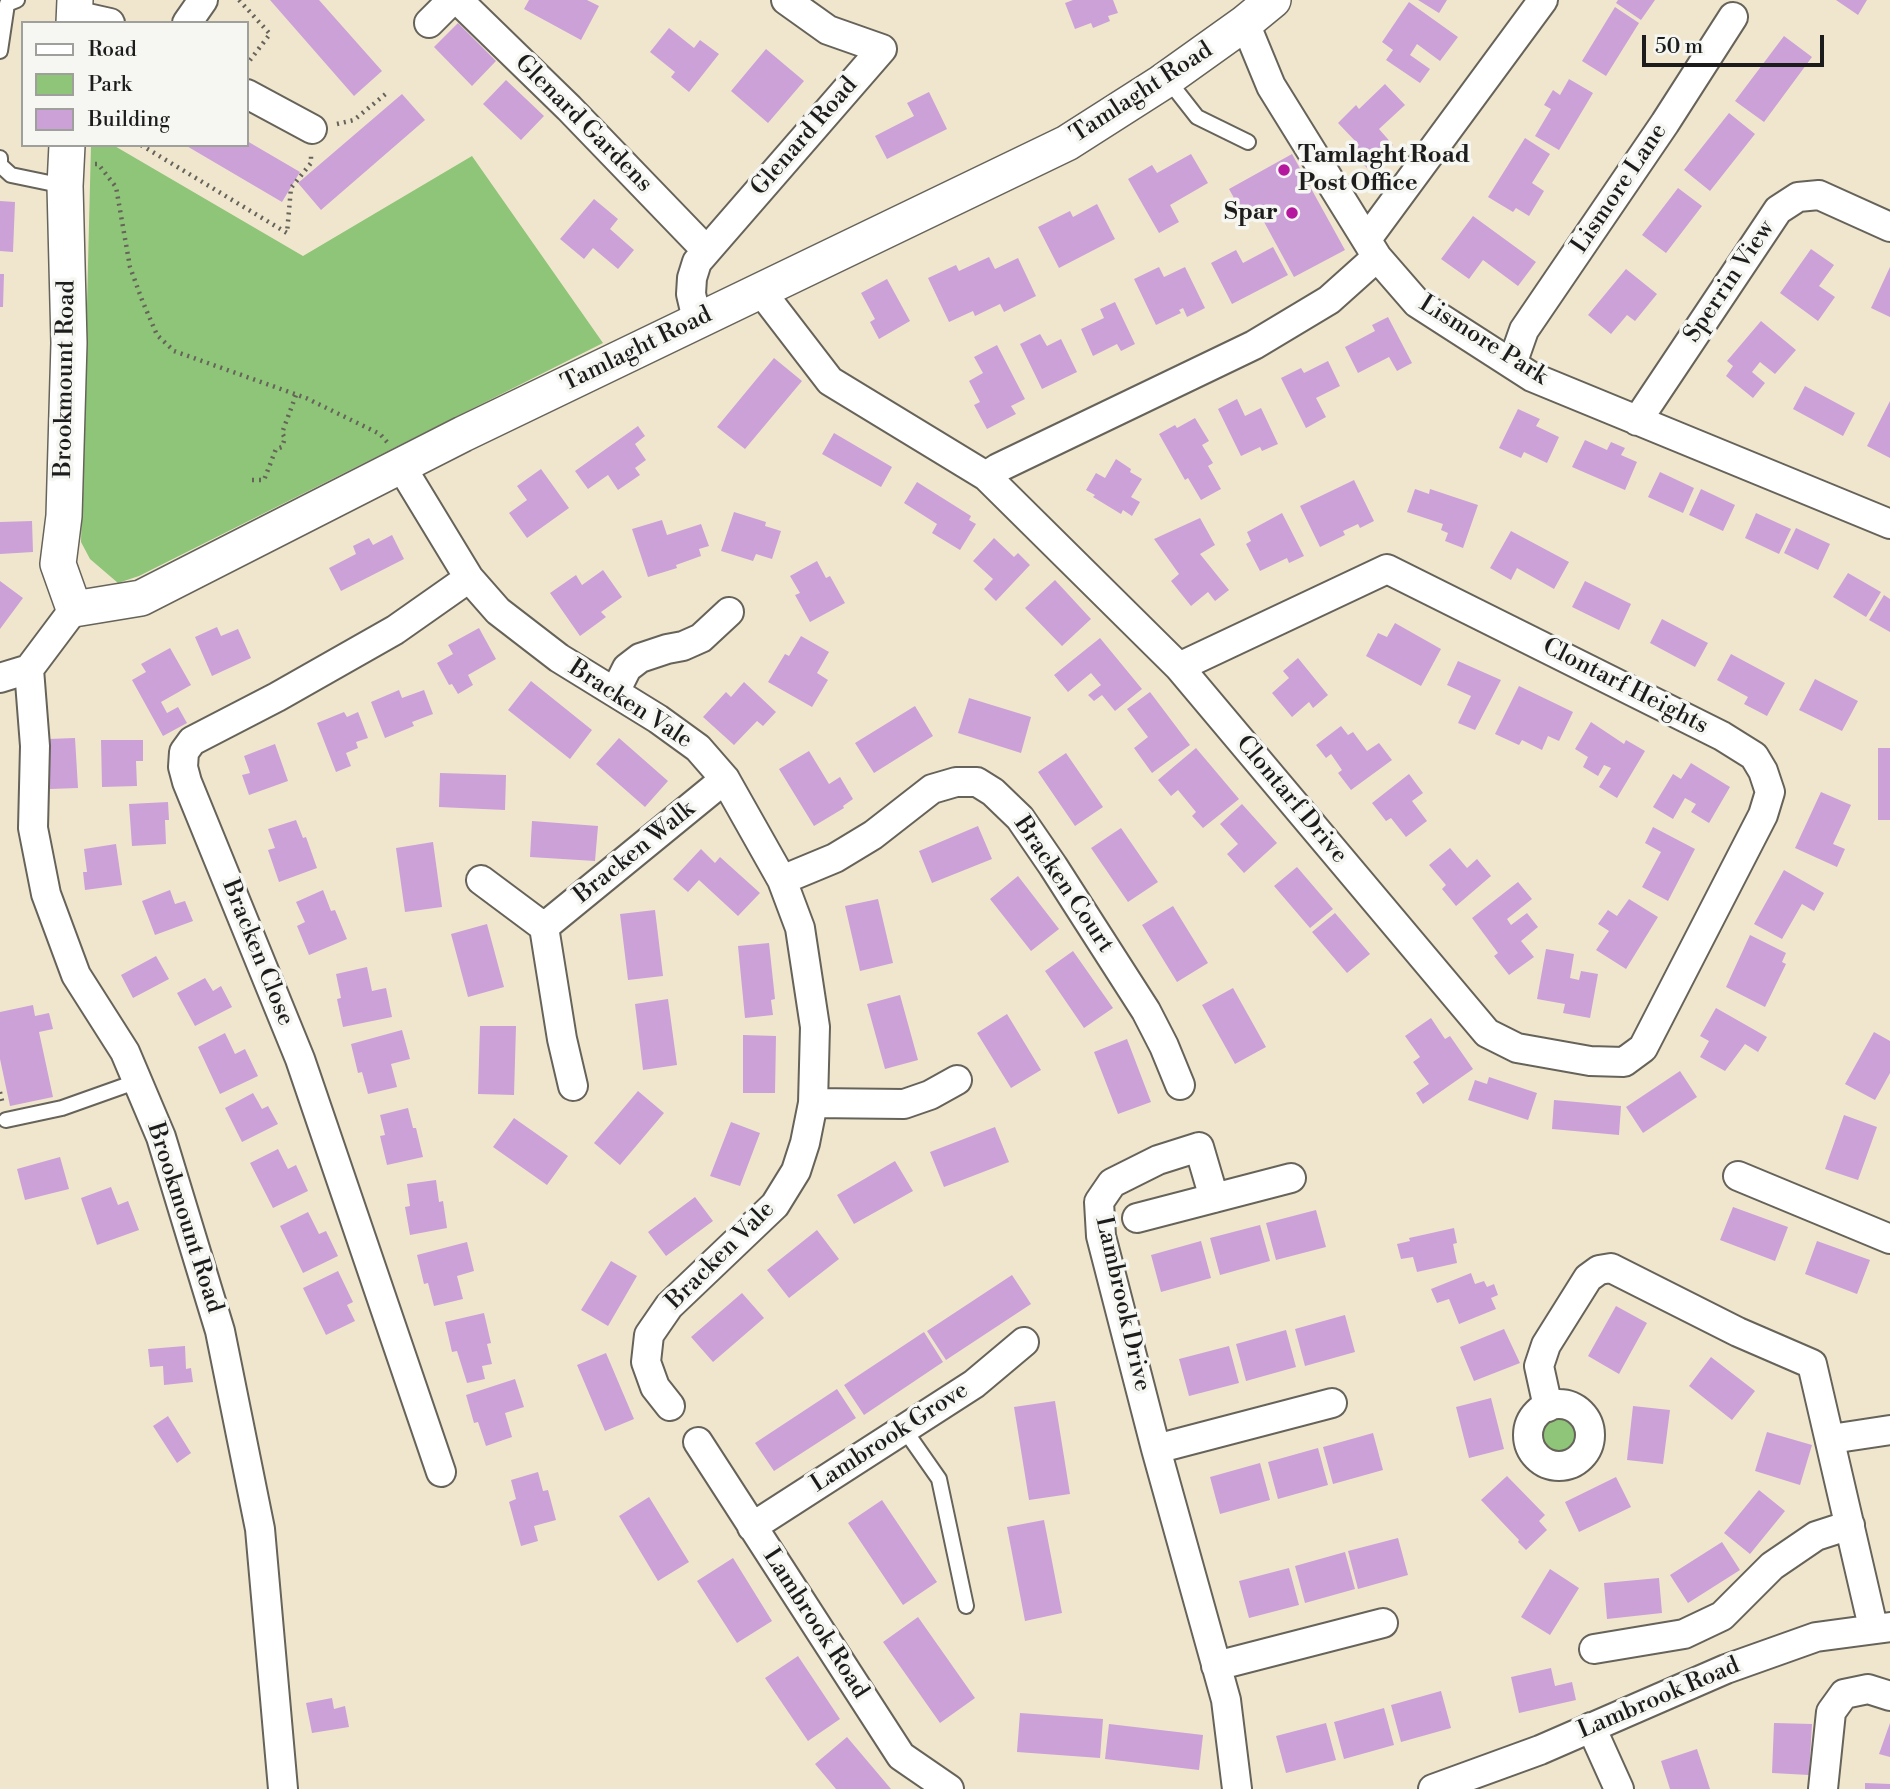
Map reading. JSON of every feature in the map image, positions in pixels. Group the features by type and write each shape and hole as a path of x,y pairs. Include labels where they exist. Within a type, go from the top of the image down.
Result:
{"street":[{"path":"188,21 203,0"},
{"path":"429,23 452,0"},
{"name":"Glenard Gardens","path":"458,0 569,108 706,250"},
{"name":"Glenard Road","path":"701,319 695,311 691,294 697,262 882,49 828,30 786,0"},
{"name":"Tamlaght Road","path":"74,609 141,598 402,464 1066,143 1167,78 1273,0"},
{"path":"986,476 1020,457 1254,345 1329,300 1372,248 1542,0"},
{"path":"74,13 103,21"},
{"name":"Lismore Lane","path":"1512,364 1524,330 1734,17"},
{"name":"Lismore Park","path":"1245,23 1271,86 1372,248 1417,303 1532,377 1890,524"},
{"path":"248,95 312,128"},
{"name":"Brookmount Road","path":"66,166 69,343 64,516 58,564 74,609"},
{"name":"Sperrin View","path":"1637,421 1778,210 1798,197 1819,195 1890,227"},
{"name":"Clontarf Drive","path":"760,290 830,382 986,476 1179,667 1487,1033 1517,1048 1552,1056 1624,1062"},
{"name":"Bracken Vale","path":"402,464 469,578 498,611 559,658 658,719 698,748 725,779 782,880 800,928 815,1027 813,1103 805,1143 796,1171 775,1205 669,1306 649,1335 646,1363 655,1387 670,1406"},
{"name":"Clontarf Heights","path":"1179,667 1387,569 1722,736 1754,756 1763,771 1770,792 1763,815 1643,1048 1624,1062"},
{"name":"Bracken Close","path":"441,1472 300,1059 183,767 184,752 192,741 277,697 395,630 469,578"},
{"path":"0,678 29,669 74,609"},
{"path":"615,692 627,668 640,659 701,638 729,612"},
{"name":"Brookmount Road","path":"29,669 35,746 33,828 46,894 76,975 125,1052 161,1137 220,1331 260,1529 283,1789"},
{"name":"Bracken Walk","path":"544,927 725,779"},
{"name":"Bracken Court","path":"782,880 835,858 873,835 932,789 956,782 977,782 993,792 1020,818 1053,866 1146,1011 1180,1084"},
{"path":"481,880 544,927 562,1039 573,1086"},
{"path":"813,1103 904,1104 930,1096 957,1080"},
{"name":"Lambrook Drive","path":"1214,1198 1199,1147 1158,1160 1112,1183 1100,1202 1101,1236 1156,1449 1226,1700 1237,1789"},
{"path":"1738,1176 1890,1237"},
{"name":"Lambrook Drive","path":"1137,1218 1291,1178"},
{"path":"1548,1407 1539,1366 1546,1345 1588,1278 1599,1270 1611,1268 1738,1332 1812,1364 1850,1525 1881,1627"},
{"name":"Lambrook Grove","path":"751,1527 974,1384 1024,1342"},
{"path":"1156,1449 1332,1403"},
{"path":"1831,1439 1890,1430"},
{"name":"Lambrook Road","path":"698,1442 901,1756 949,1789"},
{"path":"1594,1649 1684,1634 1722,1616 1772,1566 1815,1536 1850,1525"},
{"path":"1216,1666 1383,1623"},
{"name":"Lambrook Road","path":"1433,1789 1540,1750 1726,1669 1816,1637 1881,1627"},
{"path":"1823,1789 1831,1712 1844,1694 1868,1689 1890,1696"},
{"path":"1591,1727 1619,1789"}],"lane":[{"path":"0,51 7,4 17,0"},
{"path":"1167,78 1197,117 1248,142"},
{"path":"0,158 0,165 11,175 66,166"},
{"path":"6,1120 62,1108 138,1081"},
{"path":"904,1429 939,1479 966,1606"}],"path":[{"path":"239,0 270,34 248,63"},
{"path":"144,147 287,233 291,188 311,163 312,128 354,120 388,92"},
{"path":"66,166 98,164 116,187 130,267 157,335 174,351 296,395 380,434 393,448 402,464"},
{"path":"252,480 264,480 276,449 282,447 285,438 282,433 296,395"}],"green space":[{"path":"91,147 116,147 303,256 472,156 603,343 139,576 118,583 90,559 81,542"},
{"path":"1560,1418 1573,1423 1578,1436 1573,1449 1560,1454 1547,1449 1542,1436 1547,1423"}],"building":[{"path":"270,0 319,0 382,71 354,96"},
{"path":"529,0 587,0 599,6 581,40 524,9"},
{"path":"1073,0 1113,0 1118,13 1108,16 1110,21 1093,28 1091,23 1075,29 1065,3"},
{"path":"1418,0 1447,0 1439,13"},
{"path":"1618,0 1655,0 1641,20 1616,3"},
{"path":"1836,0 1867,0 1858,15"},
{"path":"1409,2 1458,37 1440,61 1417,44 1410,55 1430,69 1420,83 1386,60 1393,50 1382,42"},
{"path":"1615,7 1639,23 1606,76 1582,61"},
{"path":"458,23 496,61 472,86 434,47"},
{"path":"669,28 694,48 700,40 719,54 689,92 671,77 675,72 650,52"},
{"path":"1784,36 1812,57 1764,122 1735,101"},
{"path":"766,49 804,81 768,123 731,91"},
{"path":"1569,79 1593,93 1559,150 1535,136 1551,109 1544,105 1553,90 1560,95"},
{"path":"506,80 544,116 521,140 483,104"},
{"path":"1385,84 1405,105 1379,129 1393,145 1368,169 1351,152 1359,145 1338,123 1356,105 1359,109"},
{"path":"929,92 947,129 887,159 875,136 914,116 907,103"},
{"path":"402,94 425,120 321,210 298,183"},
{"path":"1729,113 1755,134 1710,191 1684,170"},
{"path":"1525,138 1550,154 1532,183 1544,191 1529,216 1516,208 1513,212 1488,197"},
{"path":"248,142 300,172 282,202 188,147 248,147"},
{"path":"1191,154 1208,183 1170,205 1179,222 1159,233 1128,179 1152,165 1157,173"},
{"name":"Spar","path":"1292,154 1345,250 1294,277 1257,209 1244,216 1229,189"},
{"path":"1678,188 1702,206 1666,253 1642,235"},
{"path":"594,199 618,219 610,229 634,250 618,269 593,248 584,259 560,239"},
{"path":"0,201 15,202 13,252 0,251"},
{"path":"1097,204 1115,239 1059,268 1038,227 1070,211 1073,217"},
{"path":"1473,216 1536,262 1518,286 1483,260 1469,279 1441,259"},
{"path":"1273,247 1288,275 1232,304 1211,263 1236,250 1243,263"},
{"path":"1811,249 1834,265 1819,286 1835,297 1818,321 1780,293"},
{"path":"989,257 995,269 1018,258 1036,296 1004,312 1000,304 975,316 973,311 949,322 928,278 956,265 959,271"},
{"path":"1159,267 1164,277 1185,267 1205,308 1187,317 1183,308 1179,310 1181,313 1156,325 1134,279"},
{"path":"1890,267 1890,317 1871,308"},
{"path":"1626,269 1657,294 1635,321 1627,315 1611,334 1588,315"},
{"path":"0,274 4,274 3,307 0,307"},
{"path":"887,279 910,321 879,339 870,322 875,319 861,293"},
{"path":"1115,302 1135,344 1121,351 1117,344 1093,356 1081,329 1104,318 1100,309"},
{"path":"1388,317 1412,363 1397,371 1389,357 1358,373 1345,347 1375,331 1372,325"},
{"path":"1761,321 1796,350 1775,374 1760,362 1752,372 1765,383 1753,398 1726,376 1733,366 1727,361"},
{"path":"1040,334 1047,346 1061,339 1077,372 1042,389 1020,344"},
{"path":"997,345 1025,399 1011,406 1016,414 987,429 974,405 980,402 969,381 983,373 974,357"},
{"path":"774,358 802,381 745,449 717,427"},
{"path":"1328,361 1340,386 1316,398 1326,417 1306,428 1281,378 1301,368 1304,373"},
{"path":"1805,386 1855,413 1843,436 1793,409"},
{"path":"1237,399 1245,416 1261,408 1278,444 1262,451 1260,447 1241,456 1218,409"},
{"path":"1890,401 1890,458 1867,446"},
{"path":"1518,409 1540,419 1536,426 1559,437 1547,463 1524,452 1521,458 1499,448"},
{"path":"1195,418 1209,441 1202,445 1213,463 1208,466 1221,489 1201,500 1188,478 1185,480 1159,434"},
{"path":"638,426 645,436 635,444 646,460 635,468 640,475 618,490 608,475 588,489 575,471"},
{"path":"834,433 892,467 881,487 822,454"},
{"path":"1585,440 1607,450 1611,442 1625,448 1621,455 1637,462 1625,490 1572,467"},
{"path":"1116,459 1142,479 1131,497 1140,502 1132,516 1123,510 1121,514 1086,490 1096,473 1105,478"},
{"path":"541,469 569,508 527,538 509,513 527,500 517,486"},
{"path":"1660,472 1694,488 1683,513 1648,497"},
{"path":"1354,480 1374,521 1360,528 1358,524 1343,531 1345,535 1320,547 1300,506"},
{"path":"917,482 971,516 969,520 976,524 960,550 932,533 937,524 904,503"},
{"path":"1415,489 1429,494 1430,489 1478,505 1463,548 1445,541 1448,533 1441,530 1443,524 1407,512"},
{"path":"1701,489 1735,505 1723,531 1689,515"},
{"path":"734,512 766,522 765,526 781,531 772,559 756,554 753,561 721,551"},
{"path":"1282,513 1304,556 1289,563 1287,558 1260,571 1246,544 1251,541 1247,532"},
{"path":"1756,513 1791,529 1779,554 1745,538"},
{"path":"1200,518 1215,545 1200,554 1229,590 1215,601 1208,592 1191,606 1171,581 1179,574 1154,539"},
{"path":"662,520 667,535 701,524 709,546 699,549 701,556 676,565 677,568 648,577 632,529"},
{"path":"32,521 33,552 0,554 0,522"},
{"path":"1796,528 1830,544 1818,570 1784,553"},
{"path":"1511,531 1569,562 1554,589 1517,568 1511,580 1490,568"},
{"path":"392,535 404,559 341,591 329,568 356,554 353,546 369,538 373,545"},
{"path":"994,538 1014,557 1018,553 1030,565 996,601 984,589 993,579 973,561"},
{"path":"817,561 826,578 830,576 845,603 810,622 795,595 800,593 790,576"},
{"path":"603,570 622,597 601,612 606,617 580,636 550,593 576,575 582,585"},
{"path":"1848,573 1881,592 1866,617 1833,597"},
{"path":"1055,580 1091,619 1062,646 1025,608"},
{"path":"0,581 23,598 0,629"},
{"path":"1585,581 1631,604 1619,630 1572,607"},
{"path":"1884,595 1890,599 1890,632 1869,620"},
{"path":"1662,619 1708,643 1695,667 1650,643"},
{"path":"1395,623 1441,649 1421,686 1366,656 1378,633 1387,637"},
{"path":"217,627 221,636 238,629 251,658 212,676 195,637"},
{"path":"479,628 496,659 468,675 473,685 458,694 452,684 449,685 437,663 453,654 448,645"},
{"path":"801,636 829,652 817,673 828,680 812,707 768,682 785,654 789,656"},
{"path":"1100,638 1142,689 1115,711 1102,695 1094,701 1088,695 1101,685 1091,673 1068,692 1054,675"},
{"path":"170,648 191,685 161,702 167,713 178,707 187,723 163,736 132,680 146,672 141,664"},
{"path":"1731,654 1785,683 1767,716 1744,704 1748,697 1717,680"},
{"path":"1298,658 1328,695 1313,708 1309,702 1292,717 1272,693 1289,678 1283,671"},
{"path":"1458,661 1501,680 1475,730 1458,723 1471,696 1447,685"},
{"path":"1815,679 1858,701 1842,731 1799,710"},
{"path":"531,681 592,730 570,759 508,710"},
{"path":"744,682 776,712 763,726 757,721 734,745 703,717 726,692 731,697"},
{"path":"1519,686 1573,712 1559,741 1548,736 1542,750 1522,740 1519,745 1495,734"},
{"path":"399,690 402,698 424,690 433,714 412,722 414,726 385,738 371,702"},
{"path":"1150,692 1190,745 1152,773 1134,748 1148,737 1127,709"},
{"path":"969,698 1031,717 1021,753 958,733"},
{"path":"915,706 933,736 874,773 855,743"},
{"path":"344,712 347,717 358,712 368,738 356,742 358,748 346,753 351,766 336,772 317,723"},
{"path":"1591,722 1624,744 1626,740 1645,751 1617,798 1599,787 1611,768 1604,765 1598,776 1583,767 1588,757 1575,749"},
{"path":"1341,726 1348,735 1353,732 1367,751 1379,743 1392,760 1351,790 1338,773 1342,770 1331,754 1326,758 1316,745"},
{"path":"75,738 78,788 50,789 48,739"},
{"path":"619,738 668,781 645,807 596,764"},
{"path":"101,740 143,740 143,761 136,761 137,786 102,787"},
{"path":"275,744 288,781 249,795 242,775 250,773 244,756"},
{"path":"1196,748 1239,799 1203,828 1192,816 1196,812 1178,790 1171,796 1158,780"},
{"path":"1878,748 1890,748 1890,820 1878,820"},
{"path":"809,751 829,784 840,777 853,799 843,806 844,808 814,826 779,769"},
{"path":"1066,753 1103,807 1075,826 1038,772"},
{"path":"1691,763 1730,787 1709,823 1691,812 1696,804 1685,798 1673,819 1653,807 1673,774 1681,779"},
{"path":"440,773 506,775 505,810 439,807"},
{"path":"1409,774 1423,793 1412,801 1427,821 1406,837 1391,818 1386,821 1372,803"},
{"path":"1821,792 1851,805 1833,844 1845,849 1837,867 1795,848"},
{"path":"168,802 169,820 165,820 166,844 132,846 129,804"},
{"path":"1242,804 1277,843 1244,873 1227,854 1238,844 1220,824"},
{"path":"296,820 303,838 306,837 317,868 279,882 268,850 275,848 268,829"},
{"path":"532,821 598,826 595,861 530,857"},
{"path":"978,826 992,859 932,883 919,851"},
{"path":"1653,827 1695,849 1668,901 1642,887 1661,852 1645,843"},
{"path":"1121,828 1158,882 1128,902 1091,848"},
{"path":"433,842 442,907 405,912 396,848"},
{"path":"116,844 122,885 85,890 83,872 87,872 84,849"},
{"path":"1450,848 1467,868 1477,859 1491,876 1456,906 1442,889 1446,885 1429,865"},
{"path":"701,849 715,863 720,857 760,893 738,916 699,880 688,892 673,879"},
{"path":"1297,867 1333,909 1310,928 1274,886"},
{"path":"1784,870 1824,893 1814,911 1802,904 1782,939 1754,924"},
{"path":"1018,876 1059,929 1031,951 990,899"},
{"path":"1518,882 1532,899 1507,919 1511,925 1527,913 1538,927 1521,941 1534,957 1509,975 1494,956 1498,953 1472,918"},
{"path":"170,890 175,904 185,901 193,921 155,935 142,901"},
{"path":"323,890 347,939 309,955 297,926 305,922 296,902"},
{"path":"878,899 893,963 860,971 845,906"},
{"path":"1629,899 1658,917 1626,969 1596,950 1609,931 1598,924 1608,910 1617,916"},
{"path":"1173,906 1208,963 1177,982 1142,925"},
{"path":"655,910 663,976 628,980 620,914"},
{"path":"1335,913 1370,954 1347,973 1312,932"},
{"path":"487,924 504,987 468,997 451,934"},
{"path":"1750,935 1786,953 1782,962 1786,964 1765,1007 1726,987"},
{"path":"769,943 775,999 771,1000 773,1015 745,1018 738,946"},
{"path":"1546,949 1574,954 1570,978 1579,980 1581,971 1598,974 1590,1018 1563,1013 1565,1004 1537,999"},
{"path":"1073,951 1113,1008 1084,1028 1045,971"},
{"path":"156,956 169,979 133,998 121,975"},
{"path":"367,967 372,991 386,988 392,1017 343,1027 337,999 341,998 336,974"},
{"path":"205,978 213,991 221,986 232,1007 195,1026 177,993"},
{"path":"1233,988 1266,1047 1235,1064 1202,1005"},
{"path":"900,995 918,1060 885,1069 867,1004"},
{"path":"668,999 677,1065 643,1070 635,1004"},
{"path":"33,1005 35,1016 49,1013 53,1029 39,1032 53,1097 10,1106 0,1059 0,1012"},
{"path":"1716,1008 1767,1037 1758,1052 1745,1044 1725,1071 1700,1057 1709,1041 1700,1036"},
{"path":"1007,1014 1041,1070 1011,1088 977,1033"},
{"path":"1431,1018 1445,1039 1450,1036 1473,1069 1423,1104 1416,1093 1429,1084 1413,1062 1420,1057 1405,1036"},
{"path":"480,1026 516,1026 514,1095 478,1094"},
{"path":"402,1030 410,1059 391,1064 397,1087 368,1094 362,1072 358,1073 351,1044"},
{"path":"1874,1032 1890,1041 1890,1073 1875,1100 1845,1084"},
{"path":"225,1033 235,1054 245,1049 258,1076 220,1094 198,1047"},
{"path":"743,1035 776,1036 775,1093 743,1093"},
{"path":"1127,1039 1151,1102 1118,1114 1094,1052"},
{"path":"1680,1071 1697,1097 1643,1133 1626,1107"},
{"path":"1489,1077 1537,1093 1528,1120 1468,1100 1475,1080 1487,1084"},
{"path":"638,1091 664,1113 620,1165 594,1143"},
{"path":"253,1093 262,1109 268,1106 278,1124 242,1142 225,1108"},
{"path":"1554,1100 1621,1106 1619,1135 1552,1129"},
{"path":"408,1108 423,1157 387,1165 380,1136 385,1135 380,1115"},
{"path":"1844,1115 1877,1127 1858,1180 1825,1169"},
{"path":"514,1118 568,1156 547,1185 493,1147"},
{"path":"731,1122 760,1133 740,1186 710,1176"},
{"path":"995,1127 1009,1162 944,1187 930,1152"},
{"path":"278,1149 288,1169 296,1165 308,1191 273,1208 250,1163"},
{"path":"60,1157 69,1189 25,1200 17,1169"},
{"path":"895,1161 913,1191 854,1224 837,1195"},
{"path":"436,1180 439,1202 443,1201 447,1228 410,1235 405,1207 410,1206 407,1184"},
{"path":"111,1187 118,1205 128,1201 139,1230 97,1245 81,1198"},
{"path":"695,1197 713,1221 666,1256 648,1232"},
{"path":"1733,1207 1788,1227 1775,1261 1720,1240"},
{"path":"1316,1210 1326,1247 1276,1260 1266,1223"},
{"path":"308,1212 319,1234 326,1231 338,1256 303,1273 280,1226"},
{"path":"1260,1225 1270,1261 1220,1275 1210,1238"},
{"path":"1454,1228 1457,1243 1453,1244 1457,1263 1417,1272 1413,1257 1401,1259 1397,1244 1410,1241 1409,1238"},
{"path":"817,1230 839,1259 789,1298 767,1270"},
{"path":"1201,1241 1211,1278 1161,1292 1151,1255"},
{"path":"1817,1241 1870,1260 1857,1294 1805,1274"},
{"path":"467,1242 474,1271 457,1276 463,1299 434,1306 428,1283 424,1284 417,1255"},
{"path":"611,1261 637,1276 608,1326 581,1310"},
{"path":"338,1271 353,1302 347,1305 355,1321 326,1335 303,1288"},
{"path":"1471,1273 1475,1284 1484,1281 1487,1287 1494,1284 1498,1295 1491,1298 1496,1309 1459,1324 1449,1299 1437,1303 1431,1289"},
{"path":"1012,1275 1031,1304 946,1360 927,1331"},
{"path":"742,1293 764,1318 713,1362 691,1337"},
{"path":"1616,1306 1647,1323 1619,1374 1588,1356"},
{"path":"484,1313 491,1343 487,1344 492,1364 482,1366 485,1379 467,1383 457,1351 452,1352 445,1322"},
{"path":"1345,1315 1355,1352 1305,1366 1295,1329"},
{"path":"1504,1329 1520,1363 1474,1381 1460,1347"},
{"path":"1286,1330 1296,1367 1246,1381 1236,1344"},
{"path":"924,1332 943,1362 864,1415 844,1385"},
{"path":"185,1346 186,1369 191,1368 193,1382 164,1385 163,1366 150,1367 148,1349"},
{"path":"1229,1346 1239,1383 1189,1396 1179,1359"},
{"path":"606,1353 634,1419 605,1431 577,1365"},
{"path":"1711,1357 1755,1391 1732,1420 1689,1386"},
{"path":"515,1379 524,1407 505,1413 512,1437 486,1446 478,1422 474,1423 466,1395"},
{"path":"837,1389 856,1418 774,1471 755,1443"},
{"path":"1491,1398 1504,1449 1469,1458 1456,1407"},
{"path":"1055,1401 1070,1494 1029,1500 1014,1407"},
{"path":"1633,1406 1670,1410 1663,1464 1627,1460"},
{"path":"168,1416 191,1453 177,1463 153,1426"},
{"path":"1767,1432 1812,1445 1800,1485 1755,1471"},
{"path":"1373,1433 1383,1470 1333,1484 1323,1447"},
{"path":"1318,1448 1328,1485 1278,1499 1268,1462"},
{"path":"1260,1463 1270,1500 1220,1514 1210,1477"},
{"path":"538,1472 543,1491 548,1490 556,1520 534,1526 538,1541 521,1546 509,1502 516,1499 511,1480"},
{"path":"1507,1476 1545,1515 1539,1521 1547,1530 1526,1550 1481,1500"},
{"path":"1616,1477 1631,1507 1579,1532 1565,1502"},
{"path":"1759,1490 1785,1511 1750,1554 1724,1533"},
{"path":"649,1497 689,1562 658,1581 619,1516"},
{"path":"882,1500 937,1582 903,1605 848,1523"},
{"path":"1044,1520 1062,1613 1025,1621 1007,1527"},
{"path":"1398,1538 1408,1575 1358,1589 1348,1551"},
{"path":"1722,1542 1740,1570 1688,1603 1670,1575"},
{"path":"1345,1552 1355,1589 1305,1603 1295,1566"},
{"path":"733,1558 772,1621 737,1643 697,1581"},
{"path":"1289,1568 1299,1605 1249,1618 1239,1581"},
{"path":"1550,1569 1579,1588 1550,1635 1521,1617"},
{"path":"1659,1578 1662,1613 1607,1619 1604,1583"},
{"path":"918,1617 975,1698 940,1723 883,1642"},
{"path":"798,1656 840,1719 808,1741 765,1678"},
{"path":"1551,1668 1555,1686 1572,1682 1576,1700 1519,1713 1511,1677"},
{"path":"1441,1691 1451,1728 1401,1742 1391,1705"},
{"path":"332,1698 334,1709 345,1706 349,1727 312,1733 306,1703"},
{"path":"1384,1708 1394,1745 1344,1759 1334,1722"},
{"path":"1020,1713 1103,1719 1100,1758 1017,1752"},
{"path":"1326,1723 1336,1760 1286,1773 1276,1736"},
{"path":"1774,1723 1812,1724 1809,1775 1772,1773"},
{"path":"1890,1723 1890,1757 1879,1754"},
{"path":"1109,1724 1203,1735 1199,1770 1105,1759"},
{"path":"847,1737 891,1789 836,1789 815,1764"},
{"path":"1697,1749 1710,1789 1670,1789 1661,1761"},
{"path":"1865,1783 1890,1784 1890,1789 1865,1789"}],"place":[{"name":"Tamlaght Road Post Office","path":"1284,170"},
{"name":"Spar","path":"1292,213"}]}
